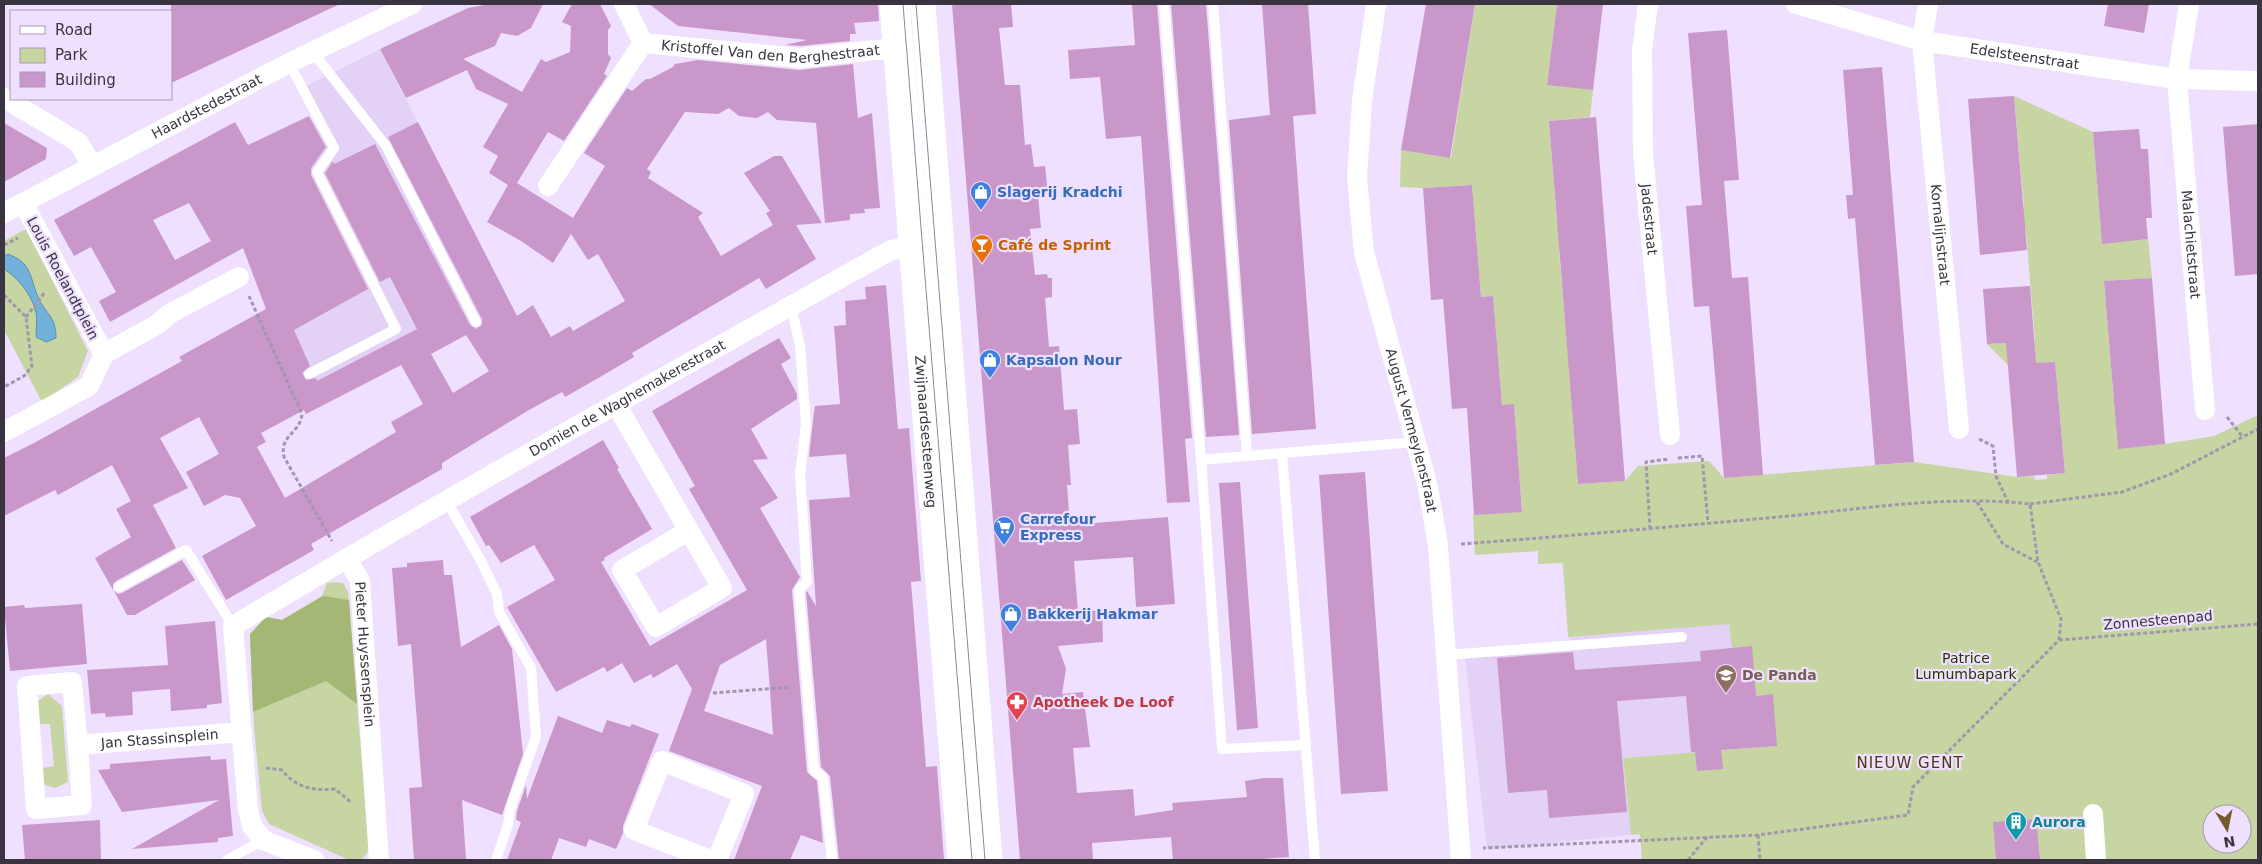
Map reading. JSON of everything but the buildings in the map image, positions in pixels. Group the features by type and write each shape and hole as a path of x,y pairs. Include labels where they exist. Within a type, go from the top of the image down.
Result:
{"street":[{"name":"Haardstedestraat","path":"4,213 92,165 312,51 412,4"},
{"name":"Kristoffel Van den Berghestraat","path":"624,4 643,43"},
{"name":"Zwijnaardsesteenweg","path":"892,4 960,860"},
{"path":"923,4 990,860"},
{"name":"August Vermeylenstraat","path":"1376,4 1362,101 1357,178 1364,252 1428,487 1438,546 1460,855"},
{"name":"Jadestraat","path":"1648,4 1642,51 1643,154 1670,435"},
{"name":"Edelsteenstraat","path":"1796,4 1922,41 2177,79 2258,81"},
{"name":"Kornalijnstraat","path":"1928,4 1922,41 1959,429"},
{"name":"Malachietstraat","path":"2189,4 2177,79 2206,410"},
{"name":"Kristoffel Van den Berghestraat","path":"643,43 800,58 895,48"},
{"name":"Kristoffel Van den Berghestraat","path":"548,186 643,43"},
{"path":"4,98 78,142 92,165"},
{"name":"Louis Roelandtplein","path":"23,203 104,354"},
{"name":"Domien de Waghemakerestraat","path":"347,558 446,500 891,250 911,248"},
{"name":"Louis Roelandtplein","path":"4,432 89,386 104,354 158,324 169,314 239,276"},
{"path":"616,404 722,588 656,627 622,570 688,531"},
{"path":"314,860 263,840 252,826 245,771 234,626 347,558"},
{"name":"Pieter Huyssensplein","path":"347,558 360,581 379,860"},
{"path":"72,682 78,746 82,805 36,809 27,686 72,682"},
{"name":"Jan Stassinsplein","path":"78,746 242,732"},
{"path":"711,860 634,830 662,761 744,794 717,860"},
{"path":"2093,814 2096,860"}],"lane":[{"path":"905,4 974,860"},
{"path":"913,4 982,860"},
{"path":"1164,4 1222,749 1306,745"},
{"path":"1213,4 1247,456"},
{"path":"312,51 386,146 476,322"},
{"path":"289,63 334,148 317,172 396,329 309,374"},
{"path":"791,306 800,346 806,424 800,464 800,486 807,582 799,589 814,771 823,777 832,860"},
{"path":"1201,460 1415,442"},
{"path":"1282,453 1315,860"},
{"path":"446,500 480,559 497,594 499,612 531,668 536,737 510,809 508,825 496,860"},
{"path":"119,587 186,550 234,626"},
{"path":"1446,655 1682,637"},
{"path":"227,860 263,840"}],"path":[{"path":"239,276 254,304 302,414 301,421 284,442 282,448 284,457 332,542 347,558"},
{"path":"4,295 26,317 32,366 24,376 4,387"},
{"path":"26,317 41,298"},
{"path":"1959,429 1993,446 1996,476 2008,502"},
{"path":"1438,546 1650,529 1936,501 2030,504 2122,492 2171,474 2258,429"},
{"path":"1650,529 1646,462 1702,456 1708,523"},
{"path":"1978,502 2003,544 2038,562"},
{"path":"1460,855 1758,835 1908,815 1913,787 2059,640 2061,619 2038,562 2030,504"},
{"name":"Zonnesteenpad","path":"2059,640 2258,624"},
{"path":"713,693 807,685"},
{"path":"245,771 270,768 282,770 290,781 317,791 335,789 353,804 376,813"},
{"path":"1758,835 1760,860"},
{"path":"1688,860 1707,837"}],"shaded area":[{"path":"380,49 514,310 448,345 446,342 306,414 243,247 281,167 326,146 298,90"},
{"name":"De Panda","path":"1956,511 1923,738 1623,758 1631,835 1487,849 1465,658 1570,650 1561,550"}],"green space":[{"name":"Patrice Lumumbapark","path":"1475,4 1557,4 1547,84 1593,90 1590,117 1549,121 1557,224 1600,248 1559,251 1568,354 1615,351 1611,377 1570,381 1578,484 1625,481 1638,466 1709,461 1724,478 1914,462 2017,477 2034,476 2035,480 2047,479 2047,475 2065,473 2055,362 2008,365 1987,344 2035,341 2026,230 1978,233 1977,210 2024,207 2014,96 2093,132 2102,243 2148,239 2152,278 2104,281 2118,448 2165,444 2214,436 2258,415 2258,860 1642,860 1640,834 1631,835 1623,758 1776,746 1756,696 1732,648 1729,624 1568,637 1563,563 1538,564 1538,551 1475,555 1473,515 1522,511 1514,405 1502,405 1493,296 1481,297 1472,185 1423,188 1400,187 1401,150 1451,158"},
{"path":"26,229 88,351 78,377 42,402 4,330 4,241"},
{"path":"327,583 343,583 348,592 369,848 364,857 357,860 349,860 269,824 262,811 254,727 250,634 266,617 282,620 322,596"},
{"path":"323,596 349,600 357,704 326,681 253,712 250,634 266,617 282,620"},
{"path":"48,694 62,706 68,782 55,788 43,784 43,768 54,766 50,724 40,724 38,701"}],"water":[{"path":"8,254 17,258 28,269 38,297 52,319 56,330 56,338 46,342 36,337 36,316 33,303 23,286 4,269 4,256"}],"tram line":[{"path":"903,4 972,860"},
{"path":"916,4 985,860"}],"place":[{"name":"Slagerij Kradchi","path":"981,211"},
{"name":"Café de Sprint","path":"982,264"},
{"name":"Kapsalon Nour","path":"990,379"},
{"name":"Carrefour Express","path":"1004,546"},
{"name":"Bakkerij Hakmar","path":"1011,633"},
{"name":"De Panda","path":"1726,694"},
{"name":"Apotheek De Loof","path":"1017,721"},
{"name":"Aurora","path":"2016,841"}],"district":[{"name":"NIEUW GENT","path":"1910,763"}]}
